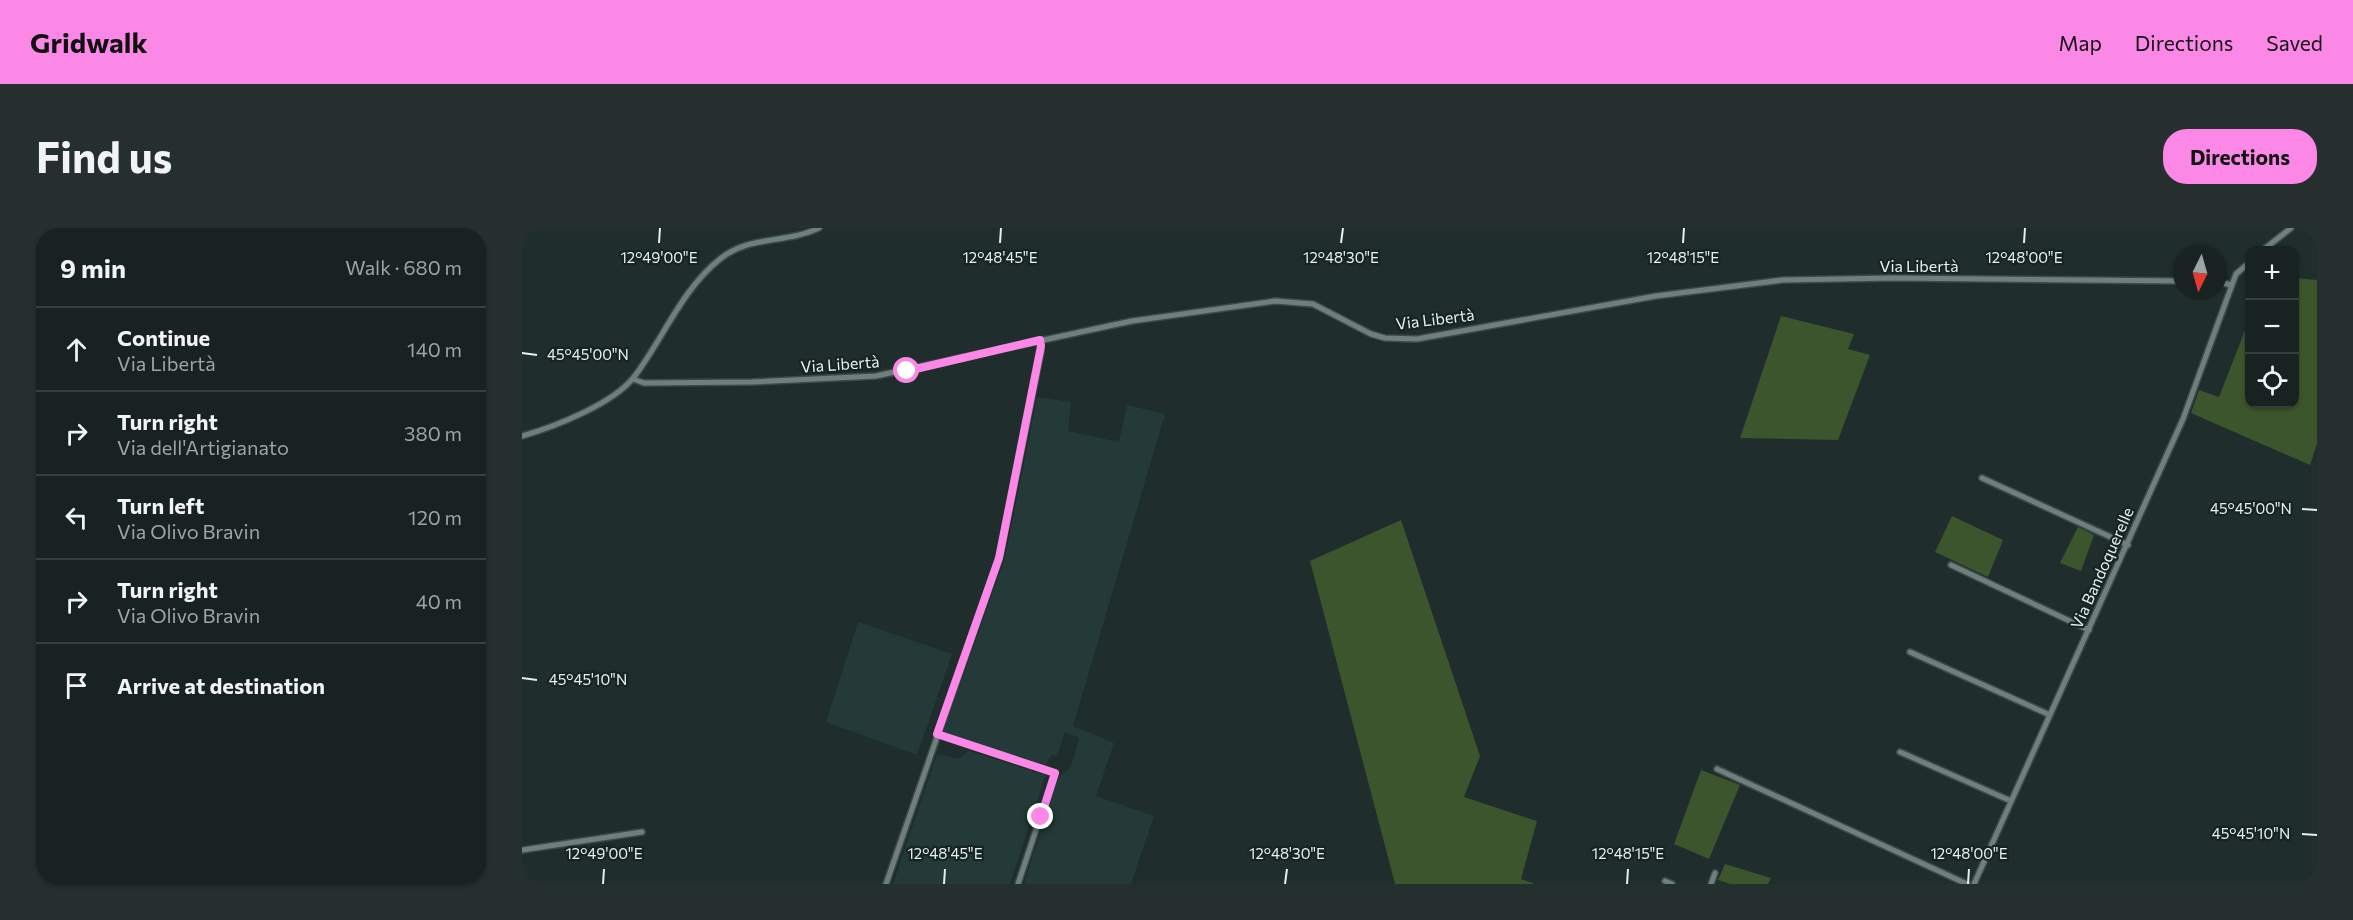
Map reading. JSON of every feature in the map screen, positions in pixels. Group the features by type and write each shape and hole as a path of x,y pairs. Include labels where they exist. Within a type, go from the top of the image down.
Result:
{"street":[{"path":"522,436 583,414 633,379 699,278 720,258 742,245 819,228"},
{"path":"2268,246 2291,228"},
{"name":"Via Bandoquerelle","path":"1974,884 2187,411 2236,274 2245,266"},
{"name":"Via Libertà","path":"633,379 644,383 741,382 876,376 1132,321 1275,301 1313,304 1371,334 1385,338 1417,339 1656,296 1783,280 1894,278 2173,281"},
{"path":"2227,284 2232,285"},
{"path":"885,884 999,558 1041,351 1040,340"},
{"path":"1982,478 2128,545"},
{"path":"1951,566 2089,630"},
{"path":"1910,652 2050,715"},
{"path":"937,734 1055,773 1018,884"},
{"path":"1900,752 2011,801"},
{"path":"1717,769 1967,884"},
{"path":"522,850 642,832"},
{"path":"1711,884 1715,873"},
{"path":"1665,881 1672,884"}],"shaded area":[{"path":"1037,397 1071,402 1068,431 1119,442 1127,405 1165,414 1073,726 1114,743 1096,796 1154,816 1131,884 1024,884 1057,779 1071,767 1079,738 1065,732 1057,756 1051,755 1046,765 943,733 1005,558"},
{"path":"858,622 952,654 917,755 826,722"},
{"path":"969,751 1046,775 1010,884 893,884 937,754 958,759"}],"green space":[{"path":"2299,278 2317,280 2317,444 2310,465 2191,413 2199,390 2219,397 2245,330 2245,408 2299,408"},
{"path":"1781,316 1854,334 1848,349 1870,355 1838,440 1740,438"},
{"path":"1952,516 2003,540 1988,577 1935,552"},
{"path":"1401,520 1480,756 1464,797 1537,821 1521,879 1535,884 1395,884 1310,561"},
{"path":"2078,527 2094,535 2081,571 2060,563"},
{"path":"1701,770 1740,785 1709,859 1674,844"},
{"path":"1725,864 1771,878 1768,884 1730,884 1718,880"}],"route":[{"path":"907,371 1040,340 1041,351 999,558 937,734 1055,773 1041,817"}]}
